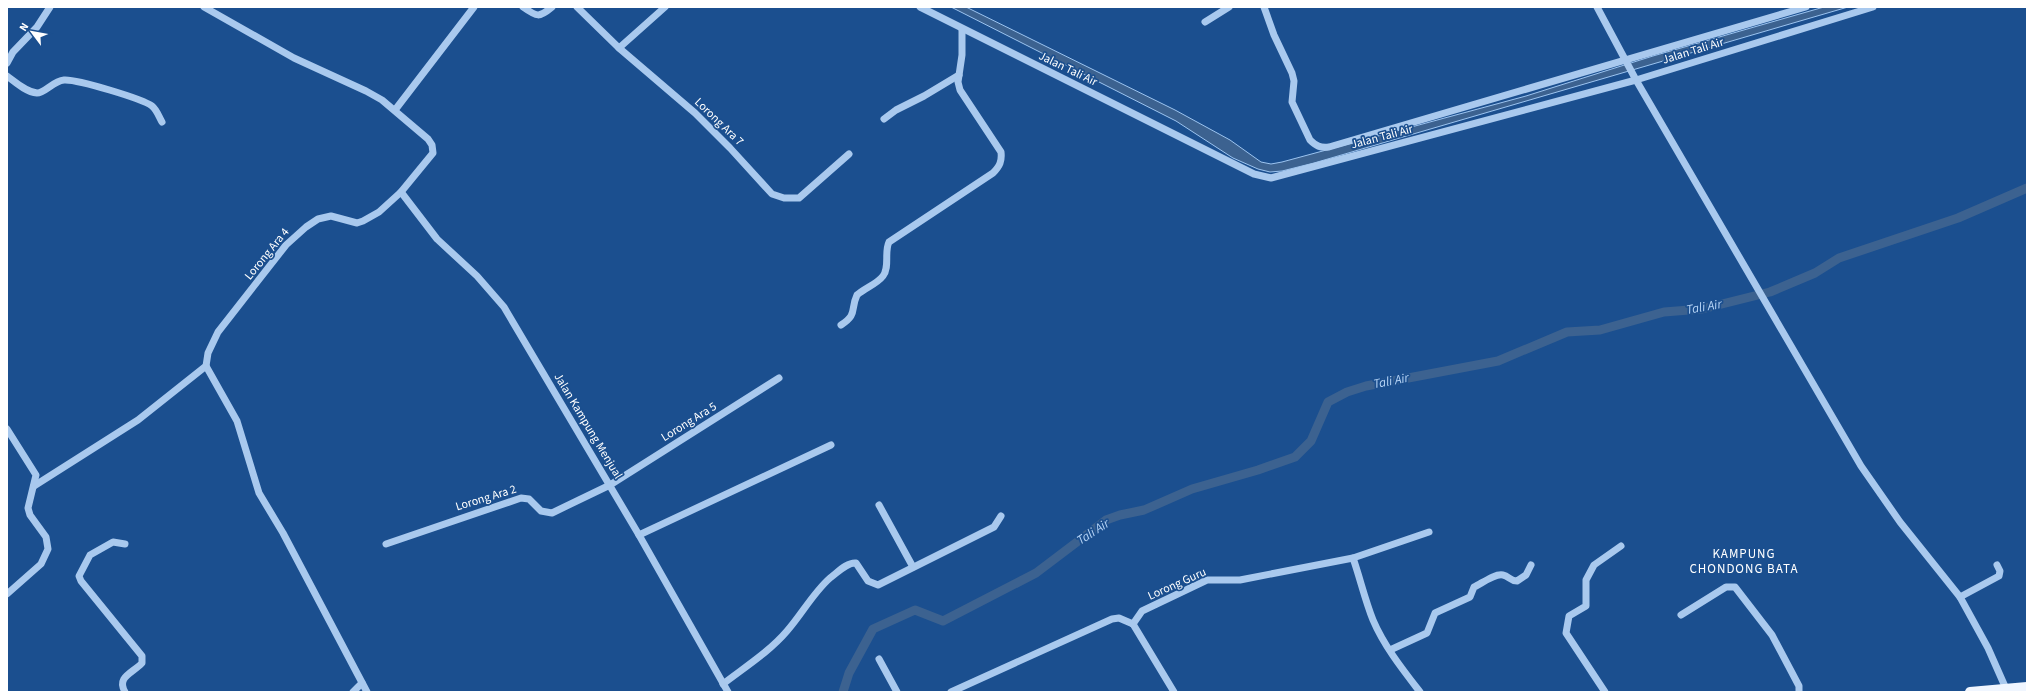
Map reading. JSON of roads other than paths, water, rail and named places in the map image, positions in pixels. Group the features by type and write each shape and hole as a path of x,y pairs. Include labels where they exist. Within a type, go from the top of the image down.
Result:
{"main road":[{"path":"1970,692 2007,690 2027,686"}],"street":[{"path":"7,63 13,52 37,27 50,7"},
{"name":"Lorong Ara 4","path":"204,7 294,58 366,91 395,110 428,139 432,146 433,153 401,192 379,212 363,221 357,222 331,216 318,219 306,227 286,245 218,332 208,353 206,366"},
{"path":"395,110 474,7"},
{"path":"523,7 536,16 540,16 552,7"},
{"name":"Lorong Ara 7","path":"577,7 619,48 695,114 730,148 772,194 777,197 799,198 849,154"},
{"path":"619,48 665,7"},
{"name":"Jalan Tali Air","path":"920,7 1254,174 1271,178 1635,78 1873,7"},
{"path":"1205,22 1229,7"},
{"name":"Jalan Tali Air","path":"1264,7 1274,35 1292,73 1294,81 1292,102 1310,140 1321,148 1329,147 1624,59 1806,7"},
{"path":"1597,7 1624,59 1876,490 1960,597 1988,648 2007,690"},
{"path":"841,324 850,319 853,314 857,295 883,276 886,269 887,250 890,242 993,173 999,166 1002,159 1001,152 960,90 958,82 962,55 962,29"},
{"path":"884,120 896,110 924,96 959,75"},
{"path":"7,76 25,89 37,93 41,92 52,83 65,80 142,100 154,107 162,122"},
{"name":"Jalan Kampung Menjual","path":"401,192 437,238 477,276 504,307 610,485 728,692"},
{"path":"34,486 138,420 206,366 237,421 259,493 283,534 367,692"},
{"name":"Lorong Ara 5","path":"610,485 779,378"},
{"path":"7,429 34,470 36,480 28,508 30,515 46,537 48,549 41,564 7,594"},
{"path":"639,535 831,445"},
{"name":"Lorong Ara 2","path":"386,544 522,498 529,499 541,511 552,513 610,485"},
{"path":"879,505 913,568"},
{"path":"723,684 771,647 787,631 828,580 846,566 851,563 856,563 868,581 878,585 994,527 1001,516"},
{"name":"Lorong Guru","path":"1133,624 1142,611 1207,580 1240,580 1353,558 1429,532"},
{"path":"125,544 113,542 90,555 79,576 81,581 142,656 142,663 123,679 122,685 125,692"},
{"path":"1605,692 1566,633 1566,629 1569,616 1586,606 1586,580 1595,563 1621,546"},
{"path":"1353,558 1374,620 1390,650 1420,692"},
{"path":"1390,650 1427,633 1433,614 1470,597 1474,588 1500,575 1506,576 1510,580 1517,581 1526,575 1532,565"},
{"path":"1960,597 1999,576 2000,571 1997,565"},
{"path":"1680,615 1726,587 1735,587 1772,635 1799,686 1799,692"},
{"path":"951,692 1112,619 1126,620 1133,624 1174,692"},
{"path":"879,659 897,692"},
{"path":"353,692 362,683"}],"water":[{"path":"951,7 966,7 1175,110 1230,140 1261,162 1271,164 1526,96 1653,56 1824,7 1848,7 1314,163 1282,171 1270,172 1258,169 1233,158 1176,121"}],"waterway":[{"name":"Tali Air","path":"843,692 849,673 873,629 915,610 943,621 1036,573 1106,520 1120,515 1144,510 1192,489 1258,470 1295,457 1311,441 1328,402 1347,392 1366,386 1498,361 1567,332 1600,330 1664,312 1702,309 1770,292 1815,273 1839,258 1958,218 2027,188"}],"district":[{"name":"KAMPUNG CHONDONG BATA","path":"1744,562"}]}
